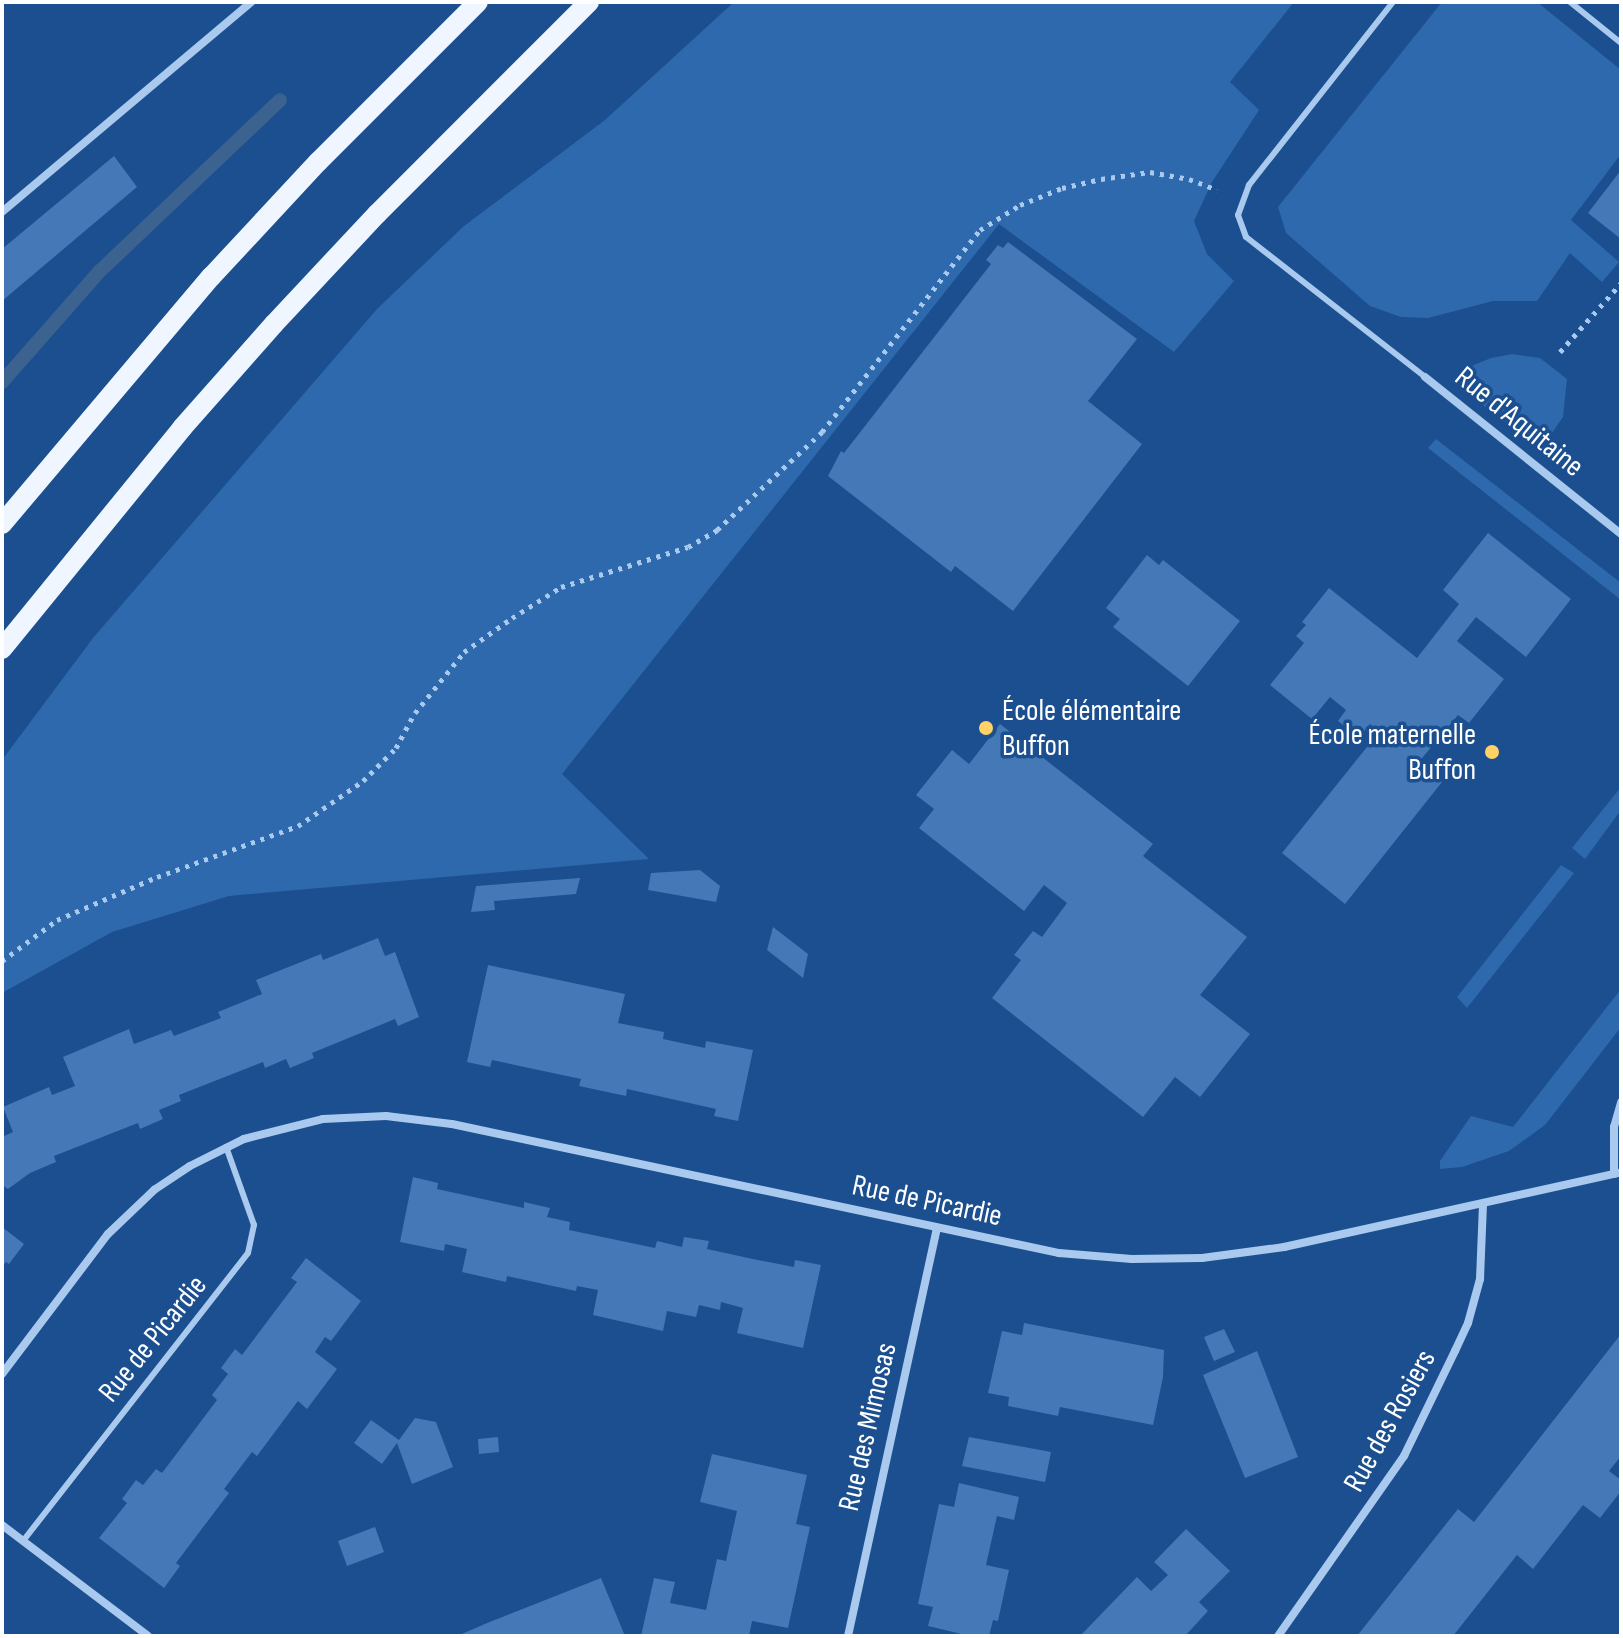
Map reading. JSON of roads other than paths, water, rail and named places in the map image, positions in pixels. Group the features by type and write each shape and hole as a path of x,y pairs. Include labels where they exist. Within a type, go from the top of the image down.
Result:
{"main road":[{"path":"2,524 211,277 318,162 478,2"},
{"path":"2,649 173,439 283,314 377,214 589,2"}],"street":[{"path":"2,212 251,2"},
{"name":"Rue d'Aquitaine","path":"1425,377 1621,534"},
{"path":"1618,1173 1614,1127 1621,1102"},
{"name":"Rue de Picardie","path":"2,1374 123,1218 154,1190 226,1147 263,1133 323,1119 406,1117 465,1126 1059,1253 1165,1260 1284,1247 1618,1173"},
{"name":"Rue des Rosiers","path":"1278,1636 1389,1481 1455,1351 1468,1323 1480,1279 1483,1204"},
{"name":"Rue des Mimosas","path":"848,1636 937,1228"},
{"path":"2,1525 148,1636"}],"lane":[{"path":"1393,2 1241,200 1238,215 1246,237 1425,377"},
{"path":"1570,2 1621,43"},
{"name":"Rue de Picardie","path":"23,1541 248,1253 254,1225 226,1147"}],"waterway":[{"path":"2,382 100,271 280,100"}],"place":[{"name":"École élémentaire Buffon","path":"986,728"},
{"name":"École maternelle Buffon","path":"1492,752"}]}
